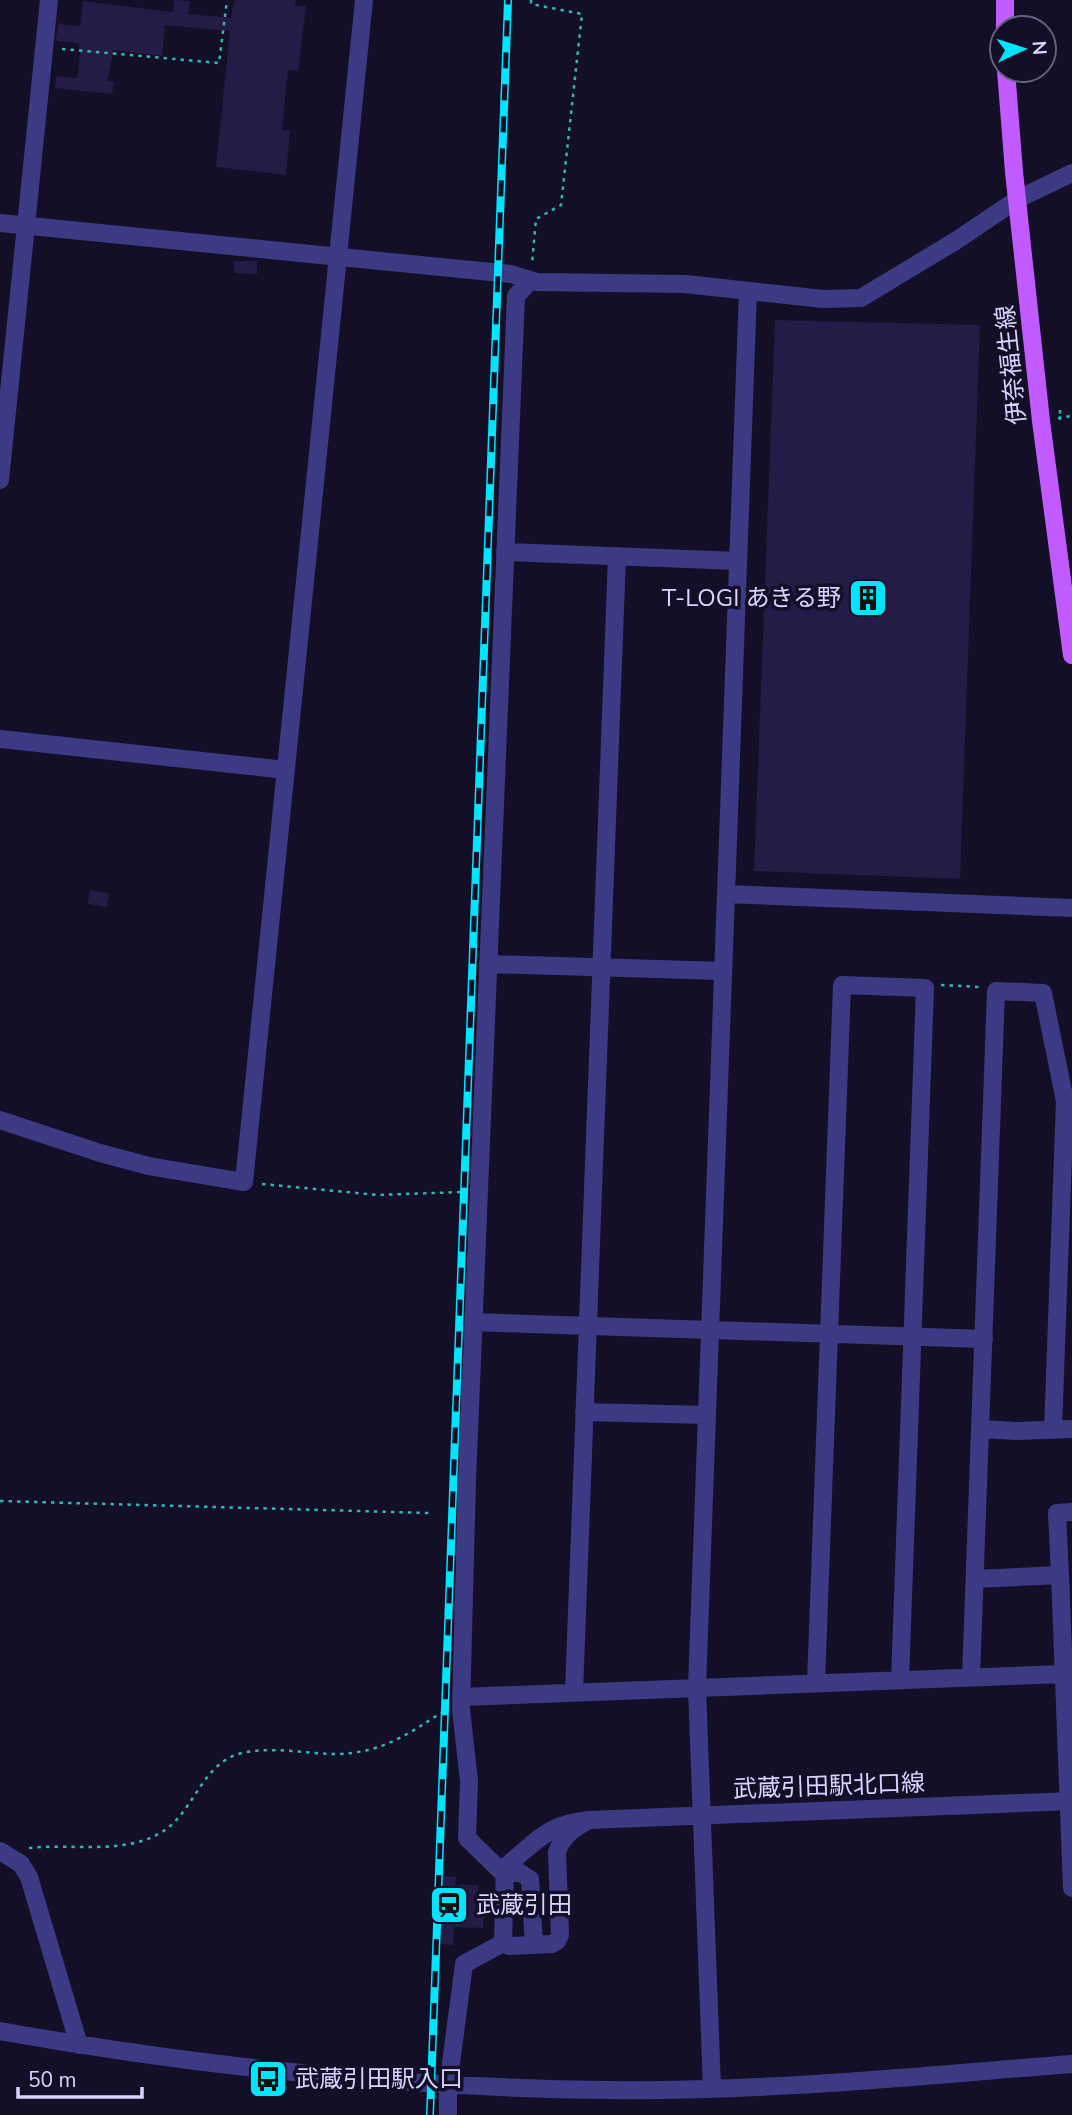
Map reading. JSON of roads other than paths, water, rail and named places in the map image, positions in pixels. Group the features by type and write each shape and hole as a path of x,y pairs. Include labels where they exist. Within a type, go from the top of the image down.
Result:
{"main road":[{"name":"伊奈福生線","path":"1007,84 1041,421 1072,654"}],"street":[{"path":"0,480 49,0"},
{"path":"0,1120 149,1166 244,1182 364,0"},
{"path":"0,223 511,274 530,281 685,284 823,299 861,298 957,240 1018,199 1072,173"},
{"path":"503,1943 505,1875 467,1838 469,1780 461,1703 516,296 530,281"},
{"path":"712,2089 697,1688 748,291"},
{"path":"505,552 738,561"},
{"path":"574,1692 617,556"},
{"path":"0,739 286,770"},
{"path":"726,894 1072,908"},
{"path":"488,964 723,971"},
{"path":"816,1683 842,985 926,988 901,1680"},
{"path":"971,1677 996,991 1043,993 1068,1100 1066,1223 1053,1430"},
{"path":"474,1322 984,1339"},
{"path":"584,1412 707,1415"},
{"path":"980,1429 1072,1429"},
{"path":"1072,1512 1057,1513 1064,1674 1069,1710 1072,1888"},
{"path":"975,1579 1060,1575"},
{"path":"461,1703 574,1692 1064,1674"},
{"name":"武蔵引田駅北口線","path":"505,1875 505,1867 556,1826 568,1822 1070,1801"},
{"path":"503,1943 509,1946 552,1944 557,1941 560,1935 557,1852 562,1839 589,1820"},
{"path":"1,1851 21,1864 29,1877 79,2045"},
{"path":"505,1875 519,1872 530,1879 534,1945"},
{"path":"447,2115 464,1964 503,1943"},
{"path":"0,2031 79,2045 336,2078 449,2086 610,2090 712,2089 1072,2064"}],"railway":[{"path":"430,2115 508,0"}],"place":[{"name":"T-LOGI あきる野","path":"868,598"},
{"name":"武蔵引田","path":"449,1905"},
{"name":"武蔵引田駅入口","path":"268,2079"}]}
